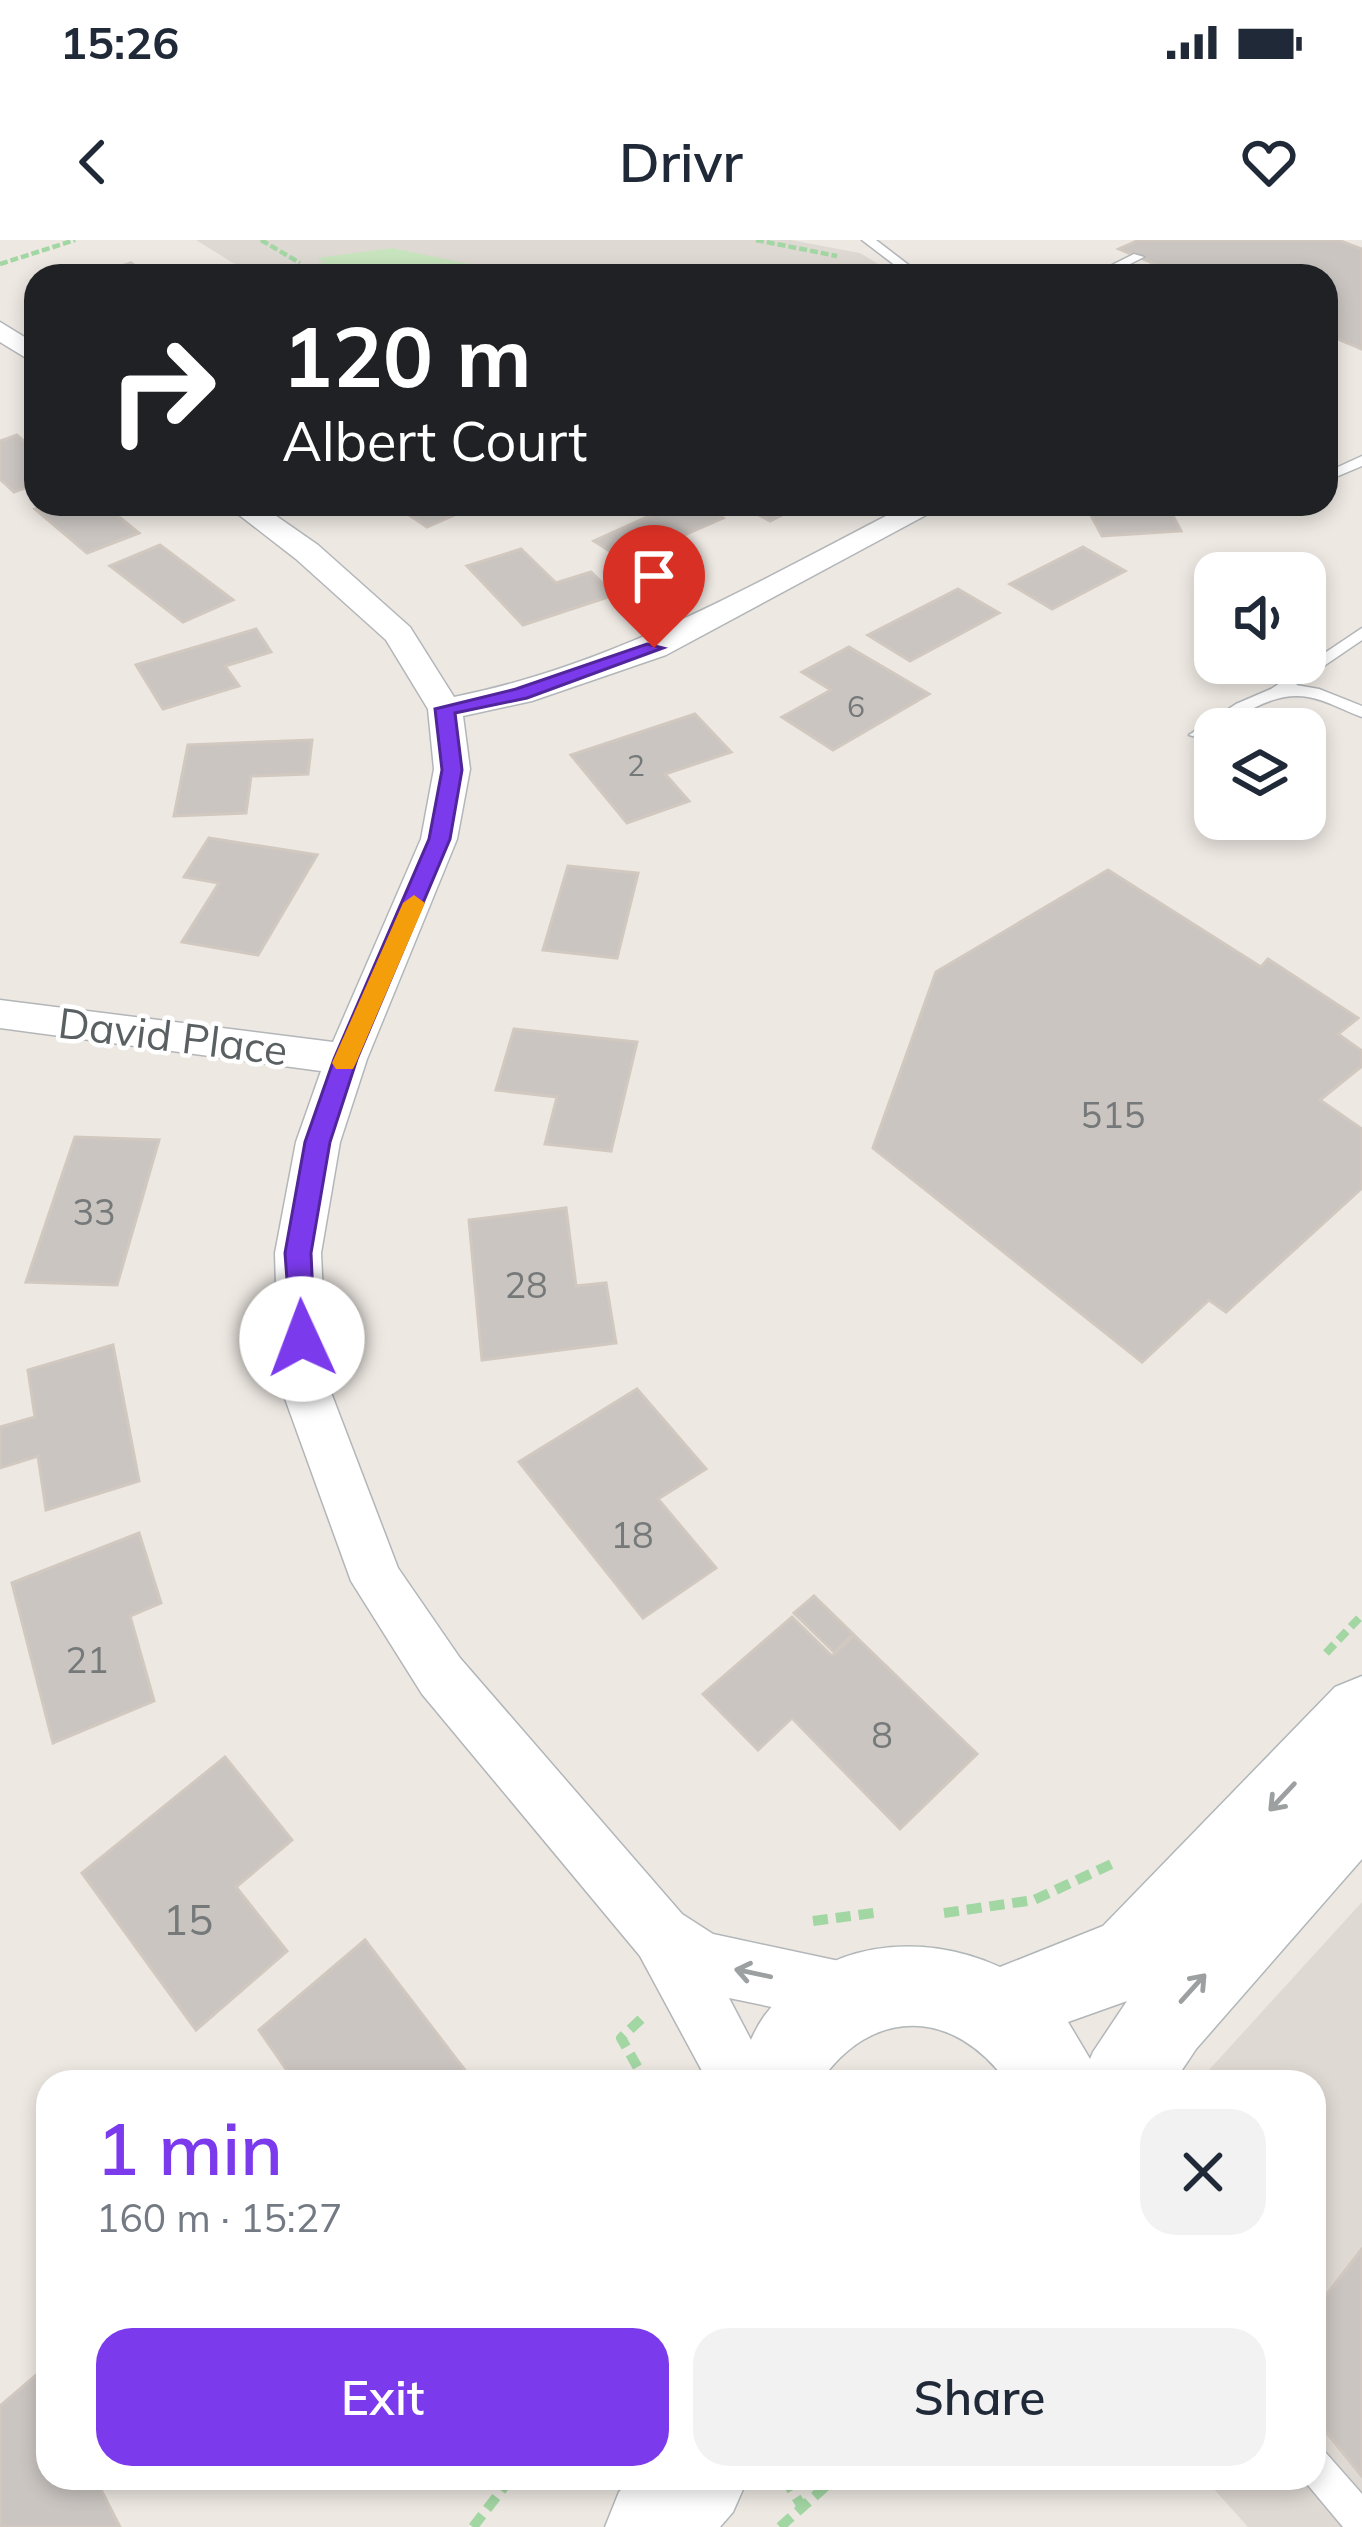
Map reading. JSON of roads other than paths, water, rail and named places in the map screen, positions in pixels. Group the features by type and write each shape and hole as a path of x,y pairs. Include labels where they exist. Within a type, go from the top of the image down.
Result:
{"main road":[{"path":"998,2011 1086,1972 1127,1960 1362,1712"},
{"path":"1131,2070 1166,2019 1362,1800"},
{"path":"781,2070 813,2021 853,1994 899,1982 948,1988 998,2011 1035,2045 1049,2070"},
{"path":"618,2527 635,2490"},
{"path":"654,2527 687,2490"}],"street":[{"path":"257,516 307,552 399,634 445,709 452,770 439,839 346,1059 318,1142 298,1253 303,1382 377,1581 441,1676 661,1935 735,2070"},
{"path":"445,709 520,694 654,648 909,516"},
{"name":"David Place","path":"0,1014 346,1059"},
{"path":"661,1935 701,1962 853,1994"}],"lane":[{"path":"868,240 901,264"},
{"path":"1123,264 1138,257"},
{"path":"1245,708 1362,633"},
{"path":"1279,688 1329,695 1362,712"},
{"path":"1326,2479 1362,2522"}]}
